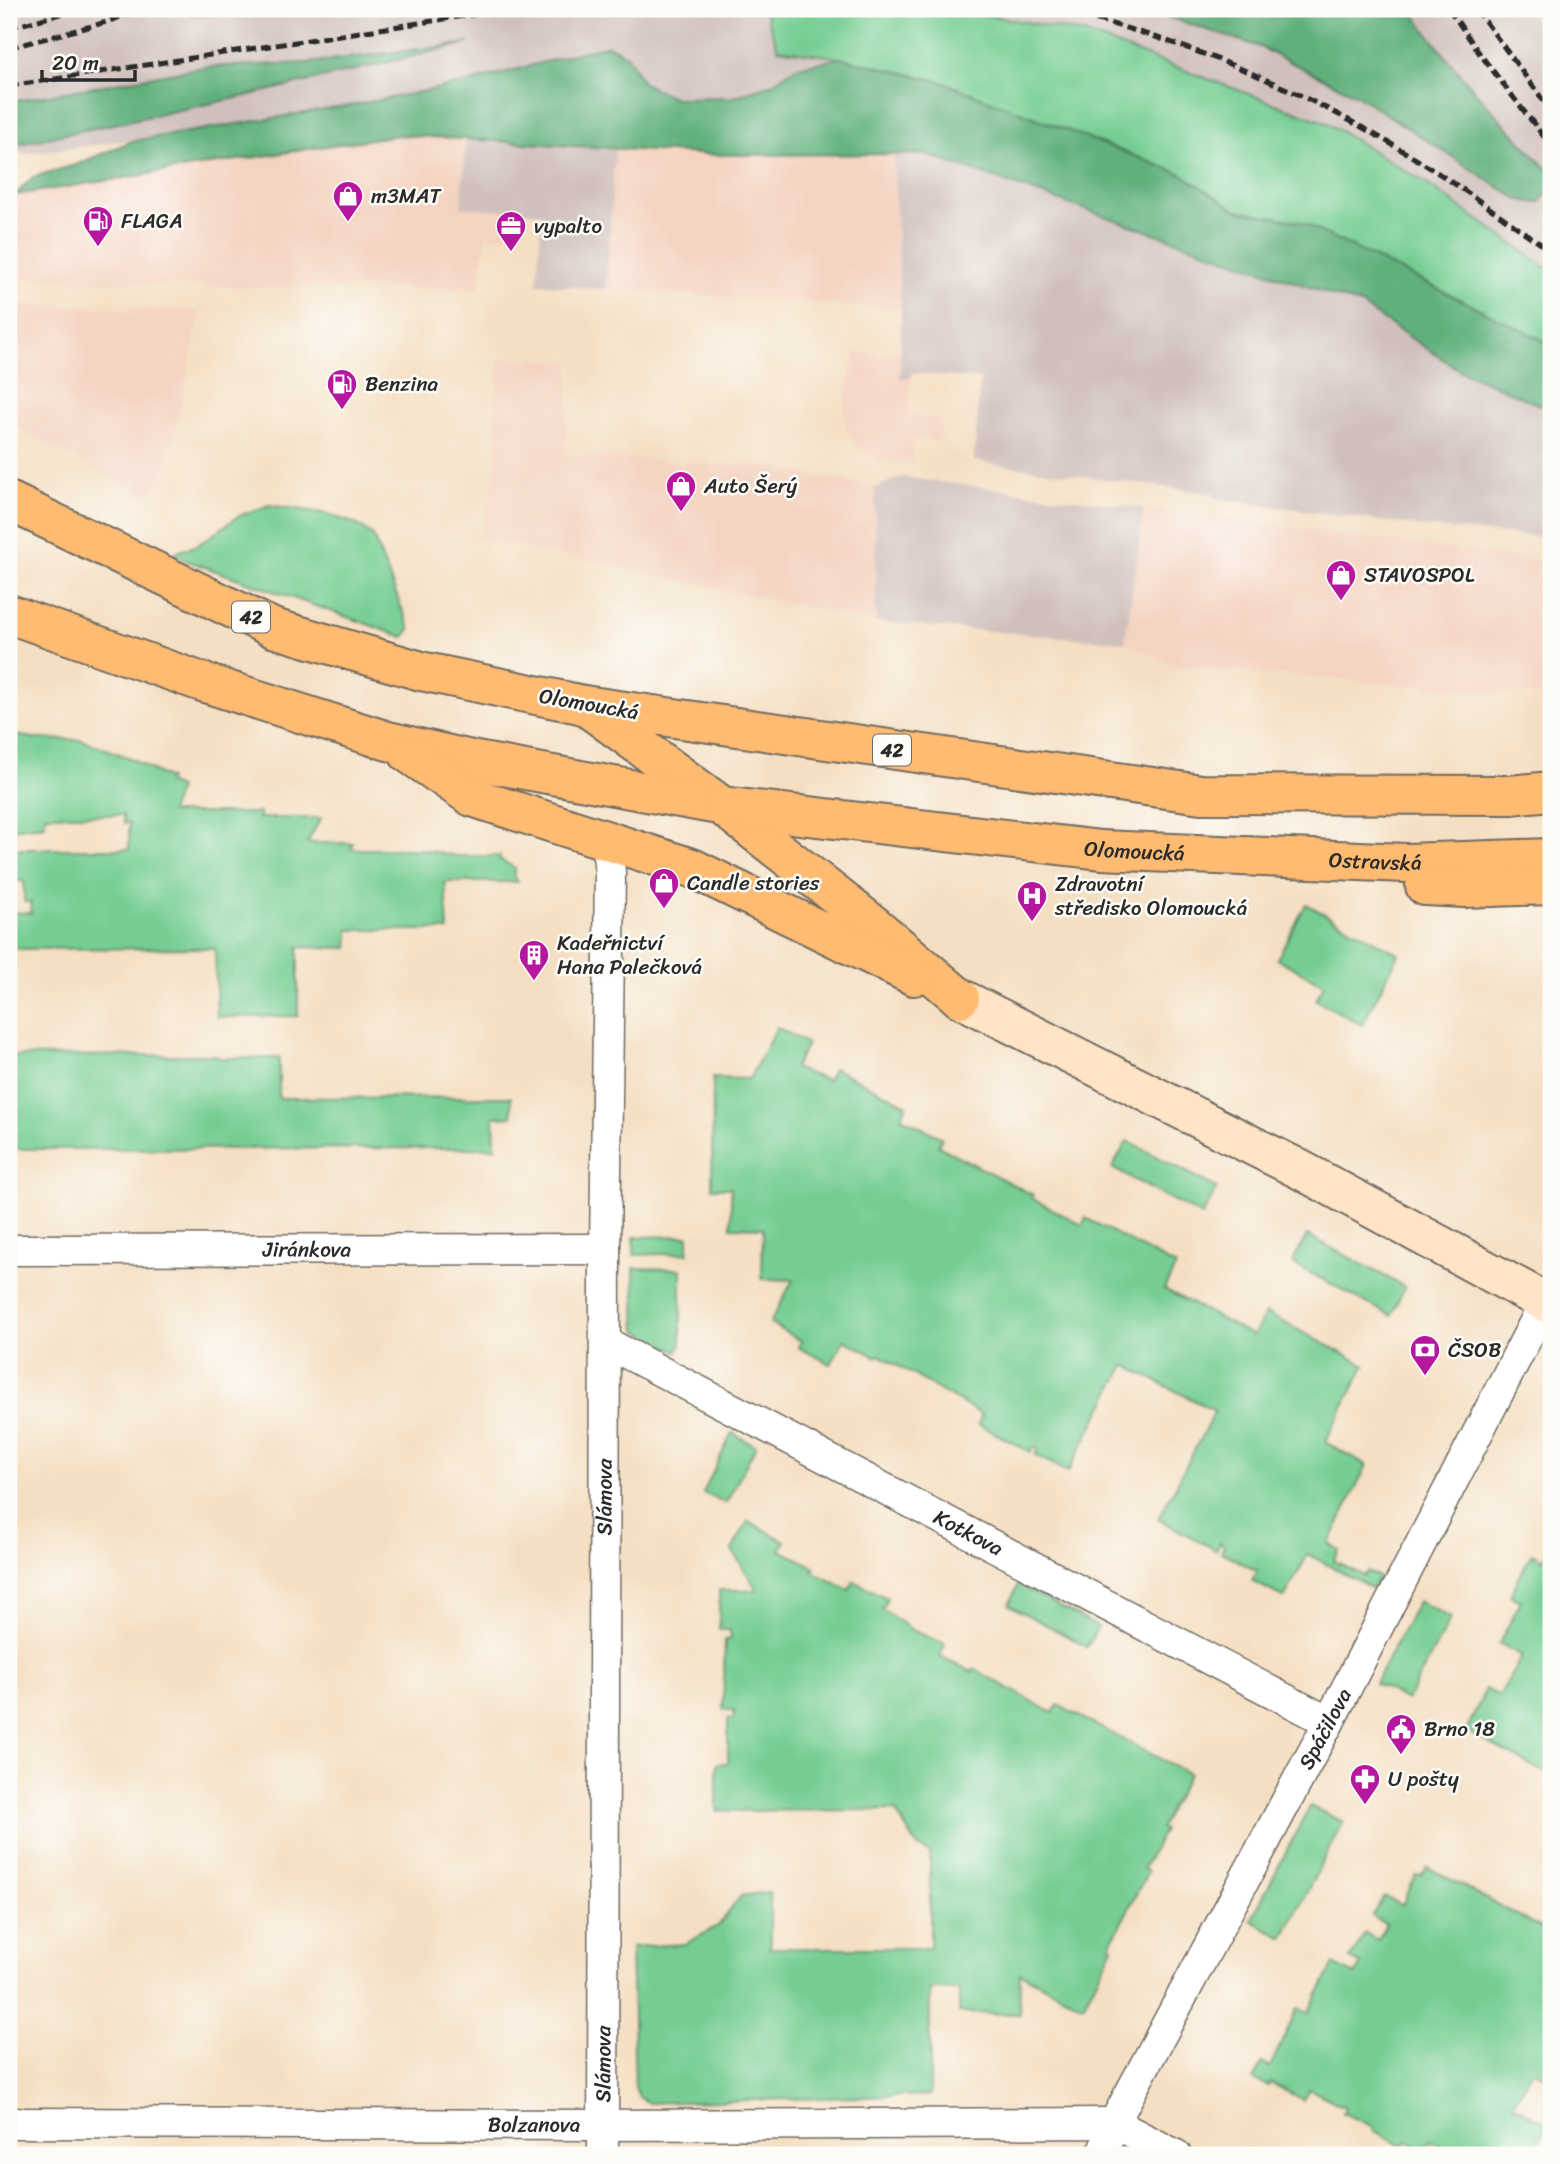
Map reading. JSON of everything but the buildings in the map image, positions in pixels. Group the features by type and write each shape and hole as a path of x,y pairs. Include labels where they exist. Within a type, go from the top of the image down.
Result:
{"main road":[{"name":"Olomoucká","path":"9,501 273,628 421,671 584,705 1200,794 1510,795 1551,791"},
{"name":"Olomoucká","path":"9,614 202,682 388,741 476,761 722,806 1087,848 1198,855"},
{"path":"584,705 722,806 875,926 960,998"},
{"path":"388,741 472,797 692,868 960,998 1301,1170 1548,1303"},
{"path":"1198,855 1344,883 1464,888 1551,885"},
{"name":"Ostravská","path":"1198,855 1406,863 1551,858"}],"street":[{"name":"Slámova","path":"603,2155 607,1343 605,1249 610,872 606,841"},
{"name":"Jiránkova","path":"9,1250 605,1249"},
{"name":"Spáčilova","path":"1104,2155 1114,2123 1329,1722 1548,1303"},
{"name":"Kotkova","path":"607,1343 1329,1722"},
{"name":"Bolzanova","path":"9,2123 1114,2123 1176,2155"}],"shaded area":[{"path":"9,9 1551,9 1551,351 876,134 481,91 9,155"},
{"name":"m3MAT","path":"398,135 466,139 461,207 508,211 506,236 486,236 479,289 181,286 9,278 9,219 15,195"},
{"path":"466,139 615,150 606,289 537,284 542,213 461,207"},
{"path":"615,150 718,155 893,154 901,309 606,289"},
{"path":"893,154 926,154 1361,305 1461,371 1551,410 1551,562 1540,561 1542,537 1425,527 1215,498 1215,494 974,461 980,379 912,373 911,378 900,378 901,309"},
{"path":"9,304 200,311 176,431 165,467 148,497 9,424"},
{"path":"855,352 901,355 901,377 911,378 908,415 942,418 940,441 913,439 912,463 879,460 857,445 849,435 843,412"},
{"name":"Auto Šerý","path":"498,358 570,361 565,454 778,468 875,488 876,622 479,538 495,482"},
{"path":"901,477 1144,508 1125,642 876,622 875,488"},
{"name":"STAVOSPOL","path":"1144,508 1551,562 1551,699 1530,695 1178,666 1125,642"}],"green space":[{"path":"202,9 272,9 240,15 191,14"},
{"path":"764,9 955,9 1084,33 1327,123 1424,182 1551,271 1551,344 1301,222 1236,210 1181,174 942,82 841,58 778,49"},
{"path":"1143,9 1411,9 1460,74 1551,173 1551,188 1539,203 1519,200 1355,94 1260,47"},
{"path":"469,43 246,96 9,146 9,102 204,67 307,63"},
{"path":"608,45 628,56 643,83 675,98 733,97 771,84 796,67 841,58 942,82 1181,174 1236,210 1301,222 1551,344 1551,410 1461,371 1361,305 925,154 718,155 398,135 15,195 33,177 78,164 132,141 354,105 462,84"},
{"path":"269,505 323,513 356,524 373,536 410,629 404,637 185,560 173,553 198,545 239,516"},
{"path":"9,734 40,739 82,740 130,758 169,779 167,783 179,788 170,813 260,813 258,818 321,818 307,843 353,843 351,849 419,849 457,856 500,856 499,859 515,868 513,876 518,882 445,882 448,930 349,930 348,948 298,947 298,1016 217,1017 215,948 9,949 9,912 31,913 31,902 24,902 24,881 9,881 9,849 129,849 129,823 124,823 123,815 45,815 45,825 9,829"},
{"path":"1306,904 1399,954 1362,1025 1316,1000 1324,984 1277,959"},
{"path":"777,1027 807,1044 794,1068 827,1080 834,1068 907,1105 901,1117 942,1138 938,1146 1033,1195 1031,1198 1082,1225 1086,1218 1176,1266 1164,1289 1253,1336 1266,1313 1365,1365 1325,1442 1367,1465 1329,1544 1339,1550 1334,1561 1364,1576 1367,1571 1379,1577 1373,1589 1308,1554 1284,1598 1252,1581 1257,1571 1221,1552 1224,1546 1220,1543 1216,1550 1158,1519 1215,1411 1125,1365 1068,1472 1035,1455 1038,1449 1033,1447 1030,1452 978,1424 982,1415 879,1355 877,1357 844,1340 831,1364 799,1348 801,1341 770,1323 793,1280 762,1279 763,1228 731,1227 731,1188 712,1188 713,1078 749,1079"},
{"path":"217,1055 218,1058 279,1058 279,1098 511,1097 512,1116 494,1117 495,1148 9,1149 9,1056"},
{"path":"1127,1141 1217,1188 1202,1216 1112,1168"},
{"path":"1307,1235 1405,1287 1391,1316 1292,1263"},
{"path":"688,1236 688,1253 634,1255 634,1237"},
{"path":"634,1268 681,1269 681,1344 677,1352 636,1330"},
{"path":"732,1433 756,1446 726,1503 703,1493"},
{"path":"748,1521 785,1541 780,1550 815,1567 813,1572 849,1590 854,1581 887,1598 882,1609 912,1630 945,1644 940,1656 972,1672 974,1669 1053,1713 1058,1705 1189,1774 1160,1828 1164,1830 1143,1869 1148,1871 1110,1945 1113,1947 1083,2006 1020,1973 1019,2014 959,2013 959,1990 930,1989 930,2095 649,2103 639,2097 635,2087 631,1947 685,1944 719,1925 741,1896 770,1892 770,1948 930,1948 930,1853 918,1847 895,1810 717,1811 717,1764 728,1763 728,1719 734,1718 734,1710 723,1710 725,1640 731,1639 730,1630 719,1630 719,1590 757,1590 732,1550"},
{"path":"1551,1546 1551,1776 1466,1731 1486,1689 1499,1696 1522,1656 1499,1643 1521,1601 1510,1595 1532,1553 1543,1559"},
{"path":"1018,1584 1098,1627 1087,1647 1009,1605"},
{"path":"1418,1601 1451,1618 1407,1700 1375,1683"},
{"path":"1310,1806 1343,1822 1283,1938 1251,1920"},
{"path":"1427,1867 1549,1932 1551,1929 1551,2079 1532,2070 1513,2105 1548,2124 1532,2155 1443,2155 1446,2149 1430,2140 1424,2150 1407,2141 1403,2147 1373,2130 1374,2127 1343,2113 1345,2107 1309,2089 1303,2100 1271,2083 1268,2086 1253,2079 1262,2063 1270,2067 1298,2008 1308,2013 1334,1964 1355,1975 1361,1964 1350,1959 1365,1933 1378,1940 1386,1924 1372,1916 1384,1896 1402,1905 1416,1876 1422,1875"}],"railway":[{"path":"9,28 79,9"},
{"path":"9,48 145,9"},
{"path":"9,86 510,9"},
{"path":"1052,9 1150,35 1245,70 1291,91 1336,113 1424,164 1551,251"},
{"path":"1449,9 1551,146"},
{"path":"1476,9 1551,111"}],"place":[{"name":"m3MAT","path":"348,223"},
{"name":"FLAGA","path":"98,248"},
{"name":"vypalto","path":"511,253"},
{"name":"Benzina","path":"342,411"},
{"name":"Auto Šerý","path":"681,513"},
{"name":"STAVOSPOL","path":"1341,602"},
{"name":"Candle stories","path":"664,910"},
{"name":"Zdravotní středisko Olomoucká","path":"1032,923"},
{"name":"Kadeřnictví Hana Palečková","path":"534,982"},
{"name":"ČSOB","path":"1425,1377"},
{"name":"Brno 18","path":"1401,1756"},
{"name":"U pošty","path":"1365,1806"}]}
